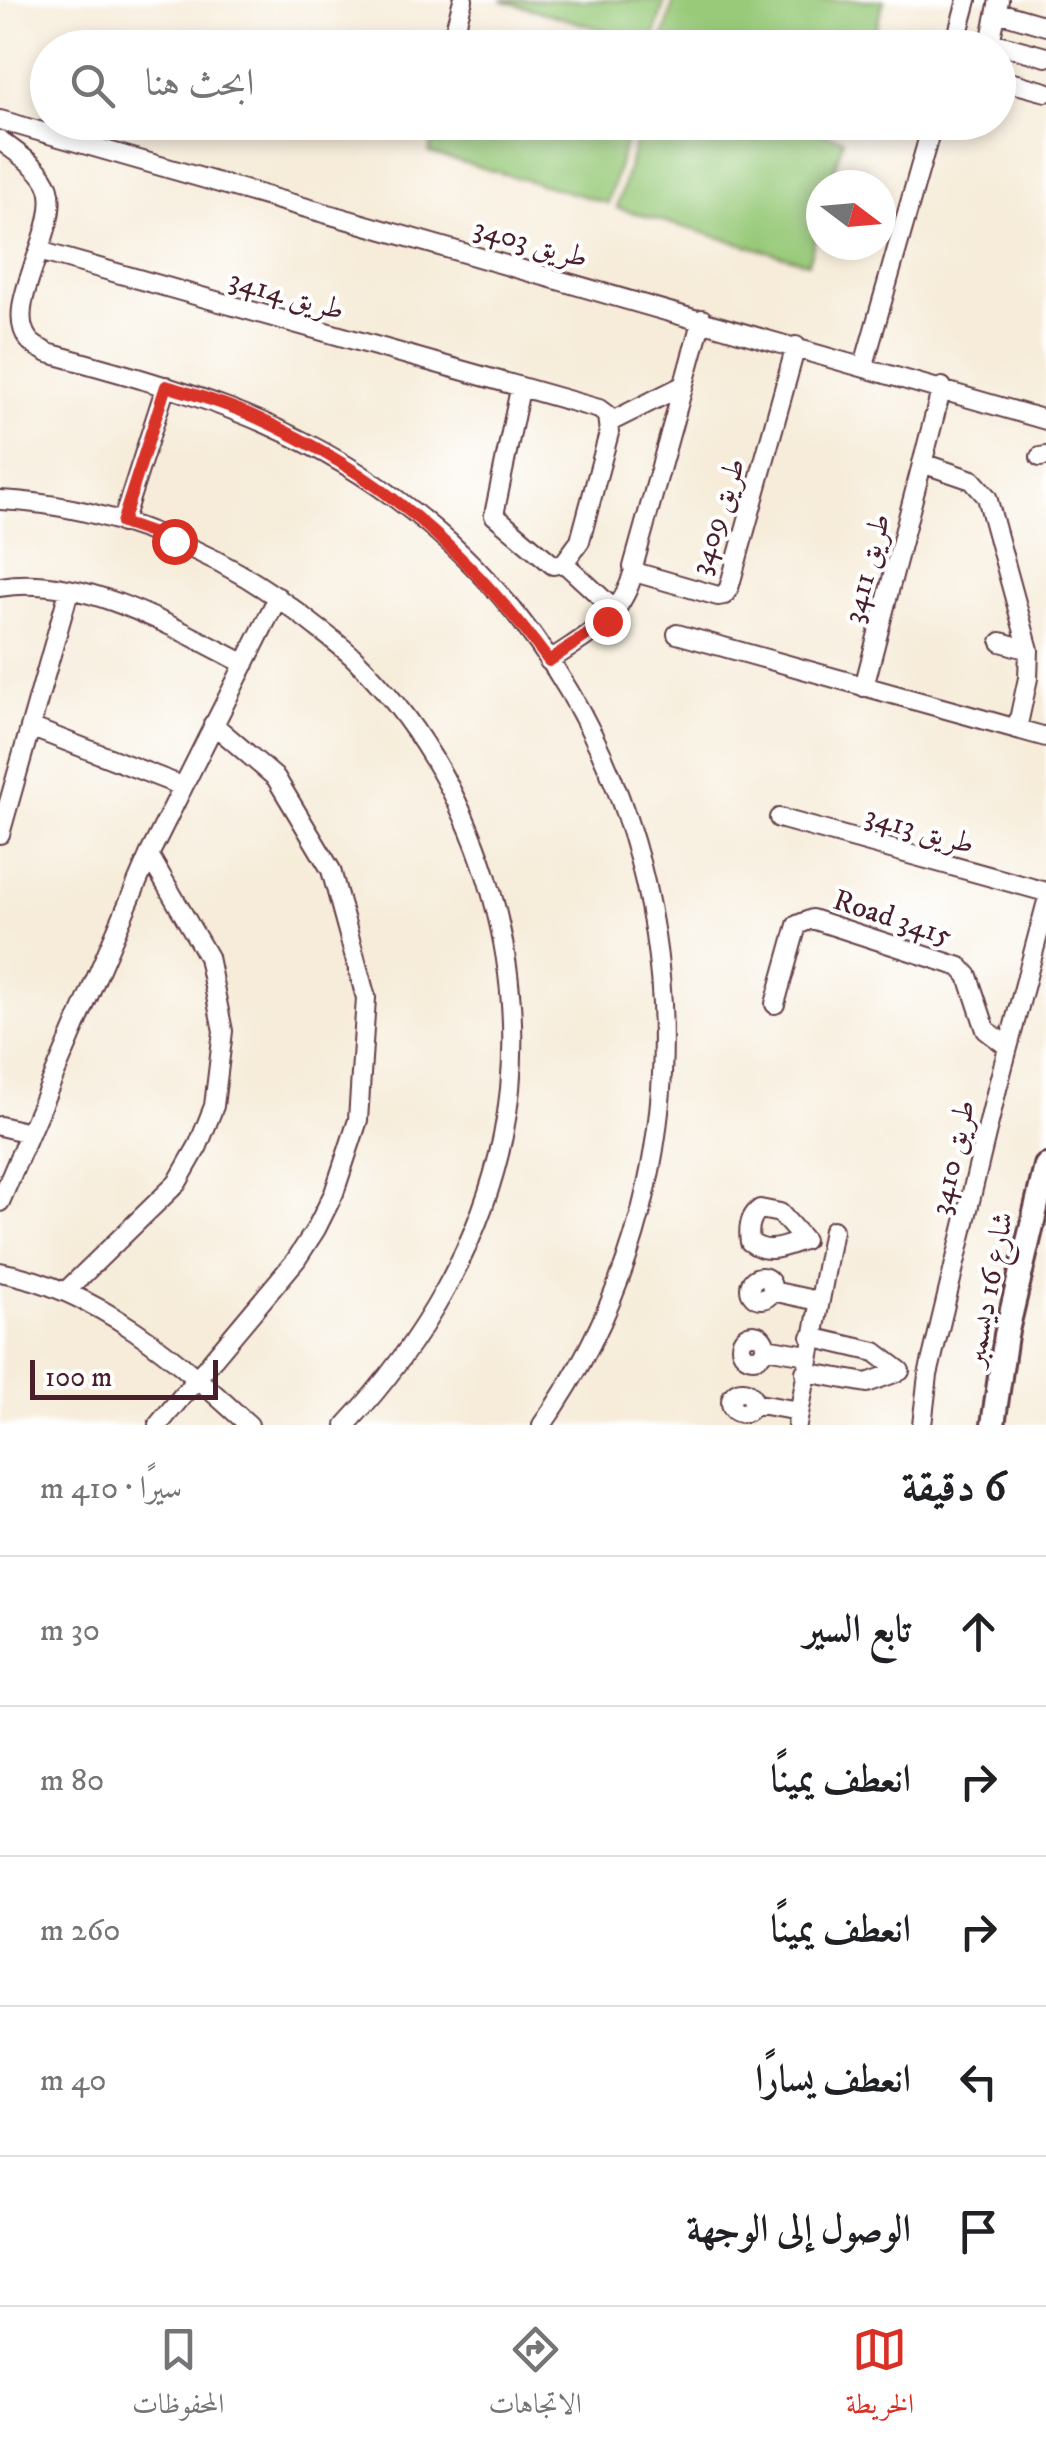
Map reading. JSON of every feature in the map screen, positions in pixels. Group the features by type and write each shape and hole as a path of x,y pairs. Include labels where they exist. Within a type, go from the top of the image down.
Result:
{"main road":[{"name":"شارع 16 ديسمبر","path":"995,1421 1006,1336 1046,1166"}],"street":[{"path":"454,30 462,0"},
{"path":"959,30 967,0"},
{"path":"999,6 1046,26"},
{"path":"1016,50 1046,57"},
{"path":"1016,84 1046,92"},
{"name":"طريق 3403","path":"0,120 30,128"},
{"name":"طريق 3403","path":"71,140 702,318 1046,420"},
{"path":"864,365 927,140"},
{"path":"2,143 43,176 50,192 50,210 22,308 22,329 30,343 48,353 250,414 325,452 396,499 458,552 505,602 549,661 590,729 612,780 650,898 662,981 664,1070 653,1162 636,1234 602,1322 542,1425"},
{"name":"طريق 3414","path":"38,251 599,409 610,422"},
{"path":"549,661 617,612 626,598 702,318"},
{"name":"طريق 3409","path":"634,570 724,595 796,346"},
{"path":"122,523 166,386"},
{"path":"520,389 494,514 553,565 564,563 580,541 610,422 682,386"},
{"name":"طريق 3411","path":"864,686 942,388"},
{"path":"922,462 972,480 987,496 1030,650 1017,729"},
{"path":"0,500 67,508 122,523 198,552 278,596 351,654 394,704 432,757 484,869 511,1006 512,1060 507,1112 495,1168 476,1225 436,1307 398,1362 346,1425"},
{"path":"564,563 617,612"},
{"path":"0,588 21,585 69,591 145,614 245,664"},
{"path":"0,834 69,591"},
{"path":"0,1202 149,855 278,596"},
{"path":"677,634 1046,737"},
{"path":"1001,642 1030,650"},
{"path":"158,1425 296,1260 334,1193 358,1120 366,998 332,870 276,778 213,724"},
{"path":"30,727 182,786"},
{"name":"طريق 3413","path":"779,818 1046,892"},
{"path":"66,1291 177,1183 214,1106 223,1032 208,957 149,855"},
{"name":"طريق 3410","path":"922,1425 928,1375 1007,1046 1046,905"},
{"name":"Road 3415","path":"776,1004 798,925 812,920 960,966 968,976 986,1030 1007,1046"},
{"path":"0,1126 29,1133"},
{"path":"753,1403 798,1418 831,1238 804,1240"},
{"path":"0,1272 66,1291 117,1318 198,1379 249,1425"},
{"path":"772,1290 818,1301"},
{"path":"765,1348 808,1355 875,1352 900,1372"},
{"path":"808,1355 867,1383 900,1372 928,1375"}],"green space":[{"path":"501,0 665,0 656,30 604,30"},
{"path":"674,0 884,0 876,30 666,30"},
{"path":"433,140 626,140 608,203 429,153"},
{"path":"636,140 843,140 834,170 806,170 808,263 617,208"}],"route":[{"path":"174,541 122,523 166,386 250,414 325,452 396,499 458,552 505,602 549,661 607,621"}]}
